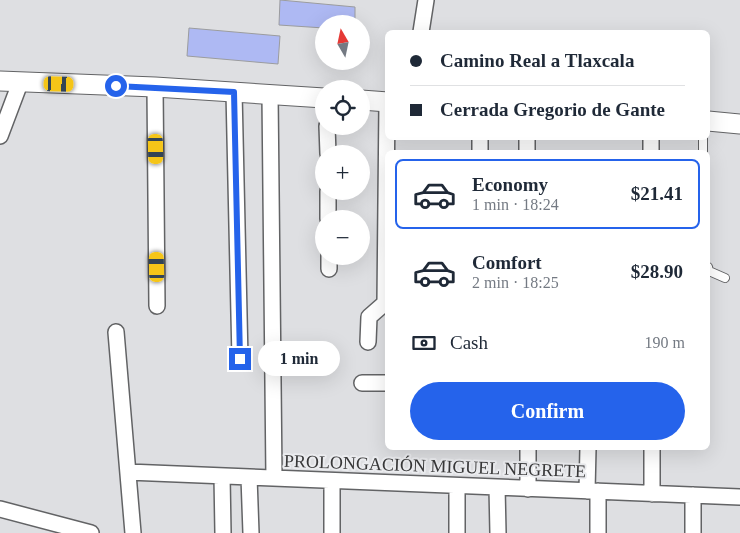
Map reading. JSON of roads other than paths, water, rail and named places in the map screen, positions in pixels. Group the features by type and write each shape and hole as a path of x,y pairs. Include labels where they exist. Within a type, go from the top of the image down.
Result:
{"street":[{"path":"422,30 426,0"},
{"path":"0,81 155,87 315,97"},
{"path":"0,136 20,83"},
{"path":"155,87 157,306"},
{"path":"234,92 240,359"},
{"path":"270,94 274,478"},
{"path":"370,101 385,102"},
{"path":"710,121 740,124"},
{"path":"368,342 369,317 385,305"},
{"path":"116,332 133,533"},
{"path":"362,383 385,383"},
{"path":"528,450 528,488"},
{"path":"588,450 598,533"},
{"path":"652,450 652,494"},
{"name":"PROLONGACIÓN MIGUEL NEGRETE","path":"128,472 740,497"},
{"path":"222,476 223,533"},
{"path":"249,477 252,533"},
{"path":"332,480 332,533"},
{"path":"457,486 457,533"},
{"path":"497,487 498,533"},
{"path":"693,495 693,533"},
{"path":"0,509 92,533"}],"lane":[{"path":"710,271 725,278"}]}
